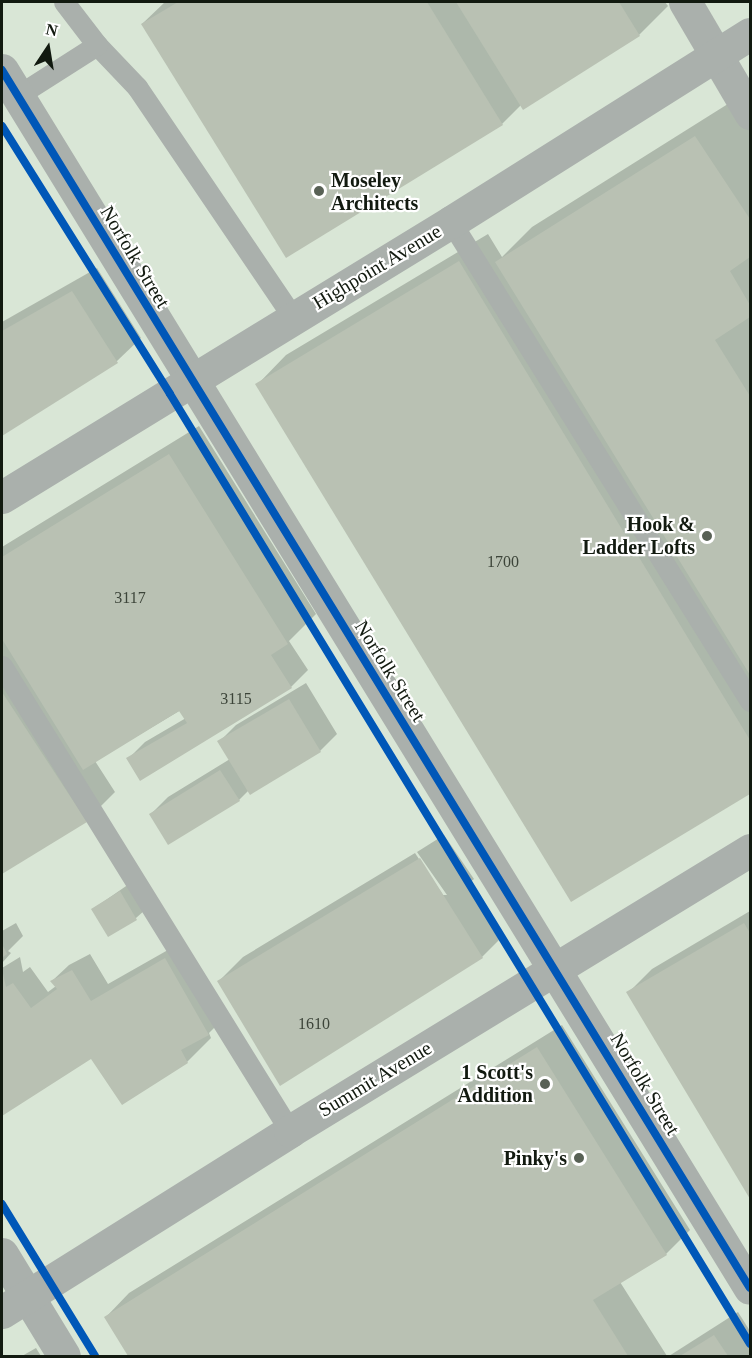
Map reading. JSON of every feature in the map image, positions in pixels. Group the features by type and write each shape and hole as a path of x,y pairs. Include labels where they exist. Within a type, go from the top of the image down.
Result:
{"street":[{"path":"685,2 750,113"},
{"name":"Highpoint Avenue","path":"2,497 451,222 750,34"},
{"name":"Norfolk Street","path":"9,83 555,970 747,1275"},
{"name":"Summit Avenue","path":"14,1304 290,1131 750,850"},
{"path":"2,1254 14,1304 64,1356"}],"lane":[{"path":"64,2 97,45 137,87 293,317"},
{"path":"9,83 97,45"},
{"path":"451,222 750,701"},
{"path":"2,666 290,1131"}],"building":[{"name":"Moseley Architects","path":"178,2 427,2 503,125 286,258 141,24"},
{"path":"456,2 619,2 640,36 523,110"},
{"name":"Hook & Ladder Lofts","path":"695,136 750,219 750,257 730,271 750,305 750,317 715,340 750,396 750,675 495,262"},
{"path":"459,261 750,740 750,794 571,902 255,384"},
{"path":"72,291 118,363 2,436 2,331"},
{"path":"169,454 288,644 271,655 292,688 140,781 126,758 187,723 179,711 83,770 2,639 2,557"},
{"path":"2,692 87,822 2,874"},
{"path":"289,699 321,752 250,795 217,741"},
{"path":"220,770 240,801 168,845 149,814"},
{"path":"420,858 483,958 280,1086 217,981"},
{"path":"120,891 137,920 108,937 91,909"},
{"path":"744,923 750,933 750,1199 626,992"},
{"path":"2,944 7,954 2,958"},
{"path":"165,958 209,1035 181,1050 188,1063 122,1105 91,1059 2,1116 2,969 6,987 13,983 31,1008 57,989 50,981 72,970 91,1001"},
{"path":"537,1047 667,1255 593,1300 628,1356 128,1356 104,1317"},
{"path":"714,1335 728,1356 680,1356"}],"cycle path":[{"path":"2,70 750,1288"},
{"path":"2,126 170,394 750,1344"},
{"path":"2,1204 95,1356"}],"place":[{"name":"Moseley Architects","path":"319,191"},
{"name":"Hook & Ladder Lofts","path":"707,536"},
{"name":"1 Scott's Addition","path":"545,1084"},
{"name":"Pinky's","path":"579,1158"}]}
